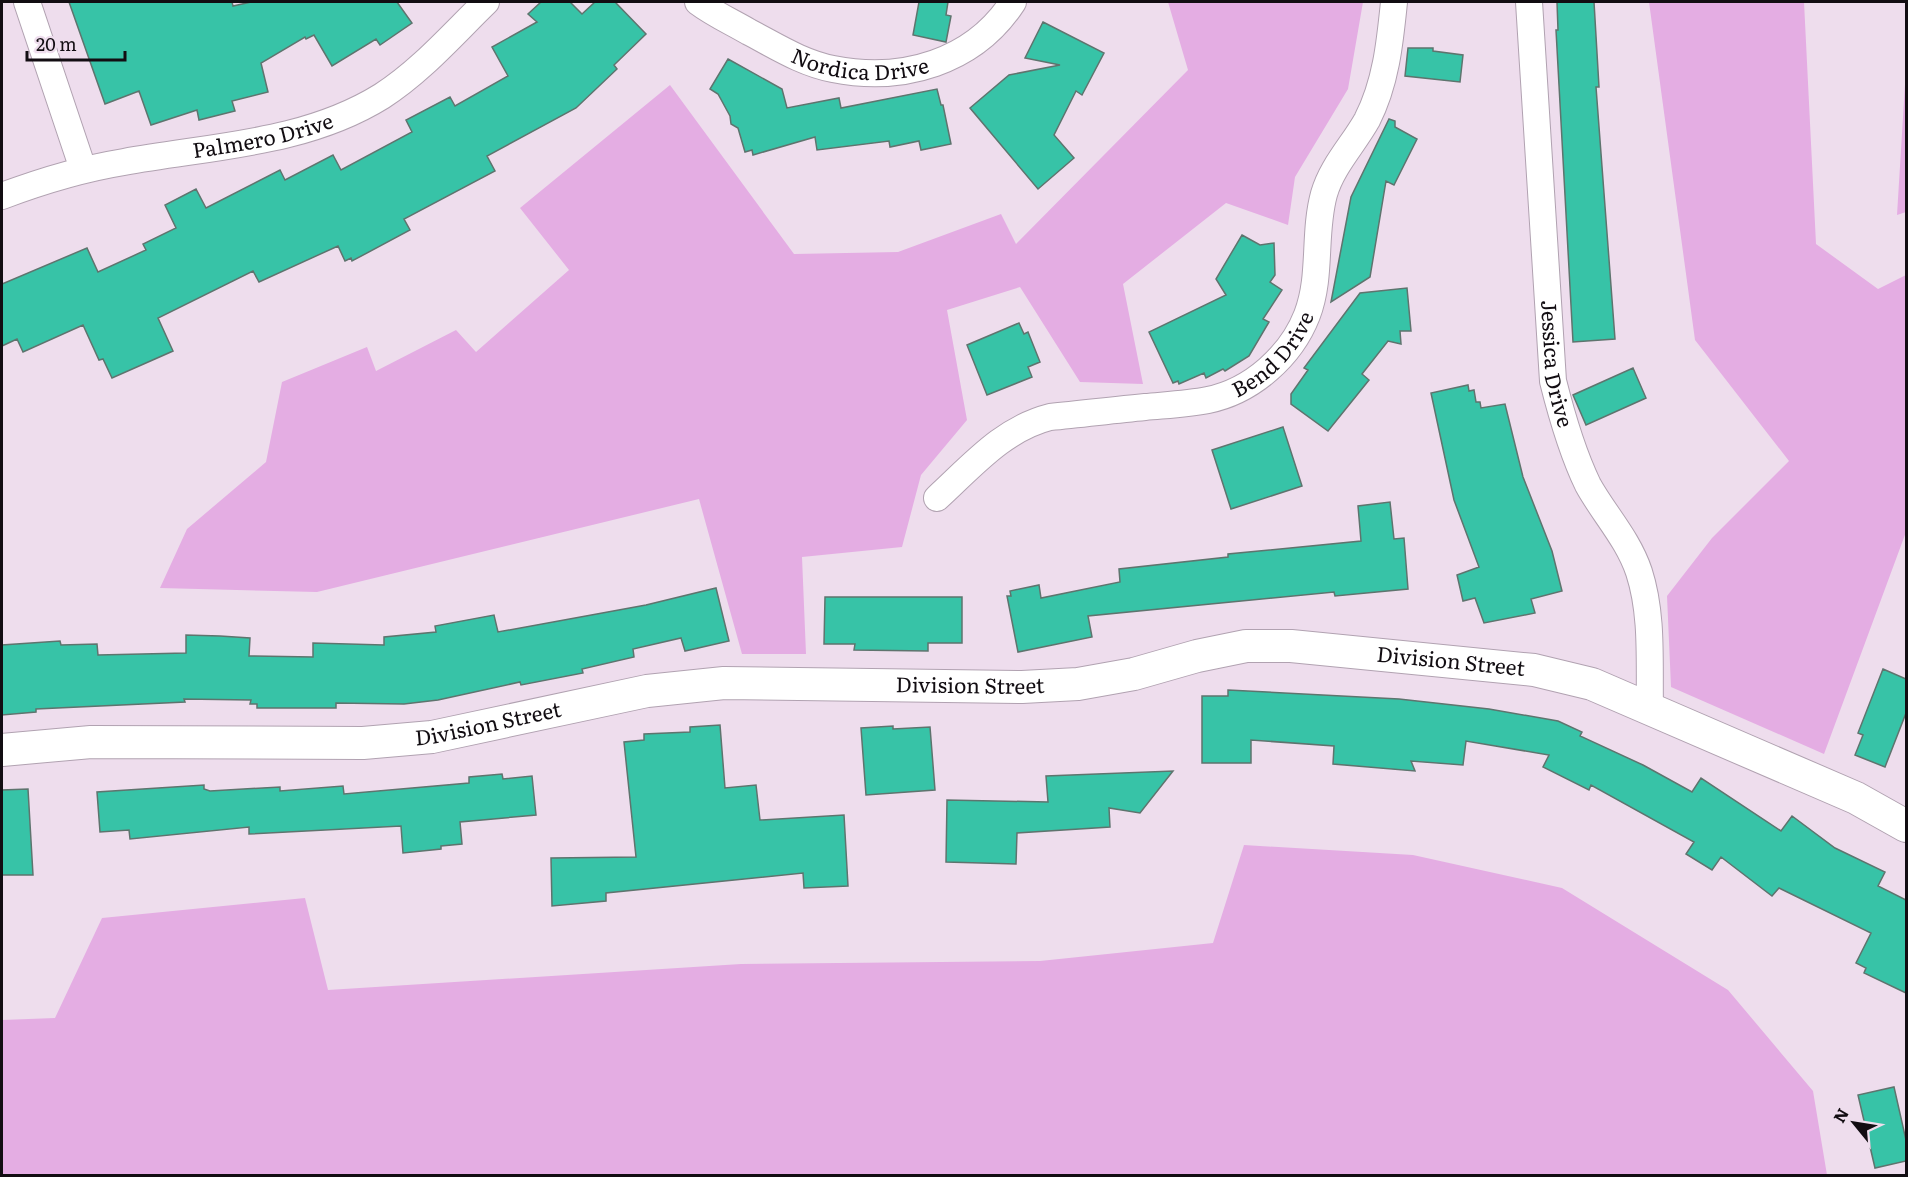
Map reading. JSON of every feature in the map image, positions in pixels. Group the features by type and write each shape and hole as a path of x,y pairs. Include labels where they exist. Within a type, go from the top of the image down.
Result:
{"street":[{"path":"27,2 83,169"},
{"name":"Palmero Drive","path":"2,196 83,169 291,135 336,120 382,96 415,71 486,2"},
{"name":"Nordica Drive","path":"698,2 796,58 832,69 869,74 906,71 945,60 977,44 999,24 1013,2"},
{"name":"Bend Drive","path":"937,498 1008,433 1029,422 1050,417 1209,400 1241,389 1271,369 1293,343 1307,315 1314,290 1317,227 1324,192 1340,160 1367,120 1384,75 1394,2"},
{"name":"Jessica Drive","path":"1529,2 1552,381 1567,435 1589,486 1624,540 1638,571 1648,610 1650,708"},
{"name":"Division Street","path":"2,750 91,742 363,743 432,737 647,691 724,683 1022,687 1078,684 1134,674 1197,656 1246,646 1291,646 1534,670 1592,684 1856,798 1906,826"}],"shaded area":[{"path":"1168,2 1363,2 1348,89 1295,177 1288,225 1226,203 1123,284 1143,384 1080,382 1020,287 947,310 967,420 921,475 902,547 802,557 806,654 742,654 699,499 317,592 160,588 187,529 266,462 282,382 367,347 376,371 456,330 476,352 569,270 520,208 670,85 794,254 898,252 1001,214 1016,244 1188,70"},
{"path":"1649,2 1804,2 1816,244 1878,289 1906,275 1906,532 1824,754 1671,687 1667,596 1712,538 1789,461 1695,340"},
{"path":"1906,68 1906,212 1897,215"},
{"path":"1244,845 1413,855 1562,888 1728,990 1813,1091 1827,1175 2,1175 2,1020 55,1018 102,918 305,898 328,990 741,964 1040,961 1213,943"}],"building":[{"path":"69,2 232,2 233,6 251,2 397,2 412,23 380,45 376,39 332,66 314,35 306,39 305,37 261,63 268,92 232,101 235,111 199,120 197,110 151,125 139,91 105,104"},
{"path":"541,2 570,2 582,14 595,2 615,2 646,34 614,65 617,69 576,108 487,156 495,171 404,219 410,230 352,261 351,258 345,261 338,246 259,282 253,271 158,318 173,351 112,378 103,359 99,360 83,325 23,352 17,339 2,346 2,284 87,248 98,272 146,250 143,244 176,228 165,205 196,189 206,208 280,170 285,180 333,155 341,170 412,132 406,120 450,97 455,106 508,76 492,47 537,22 528,14"},
{"path":"919,2 948,2 946,15 951,16 946,42 913,35"},
{"path":"1557,2 1594,2 1599,87 1596,87 1615,339 1573,342 1556,30 1558,30"},
{"path":"1043,22 1104,53 1082,95 1076,91 1054,135 1074,158 1038,189 970,108 1009,75 1060,65 1025,58"},
{"path":"1408,48 1433,48 1433,51 1463,55 1460,82 1405,76"},
{"path":"728,59 782,89 787,108 839,98 841,108 937,89 941,105 943,105 951,144 921,150 919,141 890,147 889,141 817,150 815,137 753,155 752,150 745,152 738,128 731,124 730,116 718,94 710,89"},
{"path":"1389,119 1395,121 1395,127 1417,139 1394,185 1386,181 1370,277 1331,302 1351,197"},
{"path":"1242,235 1260,245 1274,243 1275,275 1270,282 1282,290 1263,319 1269,322 1249,356 1225,371 1223,369 1206,378 1204,373 1179,384 1178,381 1173,383 1149,332 1226,295 1216,279"},
{"path":"1407,288 1411,331 1400,331 1401,344 1388,341 1362,374 1369,380 1328,431 1291,404 1291,394 1308,370 1304,368 1360,293"},
{"path":"1019,323 1024,334 1028,332 1040,362 1028,367 1032,377 987,395 967,345"},
{"path":"1633,368 1646,398 1586,425 1573,395"},
{"path":"1468,385 1469,391 1474,390 1476,402 1480,402 1481,408 1505,404 1523,477 1552,551 1562,591 1531,599 1535,613 1484,623 1475,598 1463,601 1457,575 1479,567 1454,500 1431,393"},
{"path":"1283,427 1302,486 1231,509 1212,450"},
{"path":"1390,502 1394,539 1404,538 1408,589 1335,596 1334,592 1088,616 1092,637 1018,652 1007,596 1011,596 1010,591 1039,585 1041,598 1120,582 1119,569 1228,557 1228,554 1361,541 1358,506"},
{"path":"716,588 729,641 685,651 681,638 633,649 634,657 582,669 583,673 521,685 520,682 438,700 404,704 336,703 336,708 257,708 257,704 250,704 251,700 184,699 185,702 36,709 36,712 2,715 2,645 60,641 61,645 97,644 98,655 186,653 186,635 220,636 250,638 249,656 313,657 313,643 384,645 384,637 436,632 435,626 494,615 498,632 646,605"},
{"path":"825,597 962,597 962,643 928,643 928,651 854,650 855,644 824,644"},
{"path":"1883,669 1906,679 1906,713 1885,767 1855,755 1863,735 1858,733"},
{"path":"1228,690 1399,699 1489,709 1558,721 1582,732 1580,736 1643,765 1692,792 1701,778 1781,831 1792,816 1835,848 1885,872 1878,886 1906,900 1906,993 1864,973 1866,968 1856,963 1871,933 1779,888 1772,896 1721,857 1712,870 1686,854 1694,842 1591,785 1589,790 1543,767 1549,755 1466,741 1463,765 1411,761 1415,771 1333,764 1334,746 1251,740 1251,763 1202,763 1202,696 1228,696"},
{"path":"720,725 725,788 756,785 760,820 844,815 848,886 804,888 803,873 606,893 606,901 552,906 551,858 636,857 624,742 644,740 644,734 690,732 690,727"},
{"path":"893,726 893,729 930,727 935,790 866,795 861,728"},
{"path":"1173,771 1140,813 1109,808 1110,827 1017,833 1016,864 946,862 947,800 1048,802 1046,776"},
{"path":"502,774 503,779 532,776 536,815 460,822 462,844 441,846 441,849 403,853 401,826 249,834 249,827 130,839 129,830 100,832 97,792 204,785 204,789 210,791 280,787 280,791 343,786 344,794 469,783 469,777"},
{"path":"28,789 33,875 2,875 2,790"},
{"path":"1894,1087 1906,1140 1906,1161 1875,1168 1858,1095"}]}
